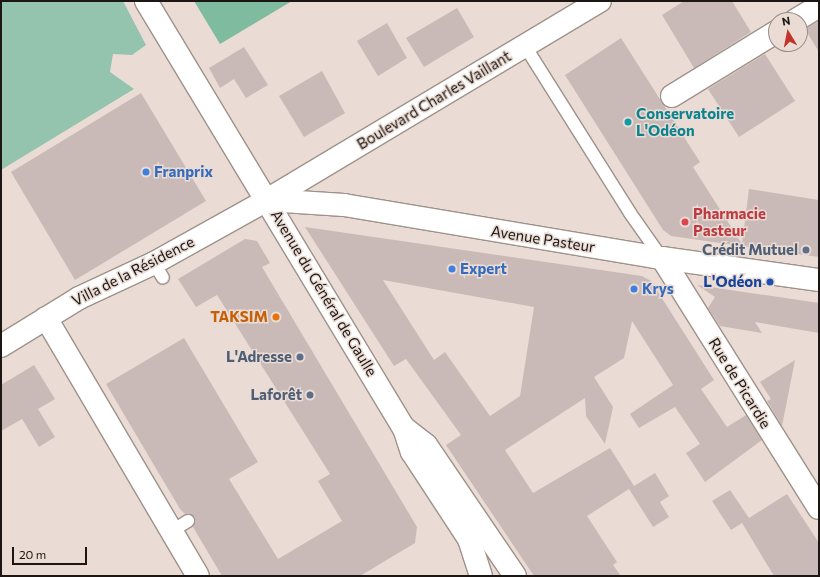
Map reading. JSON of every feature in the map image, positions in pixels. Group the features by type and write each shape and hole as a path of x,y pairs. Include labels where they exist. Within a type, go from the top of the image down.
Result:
{"street":[{"name":"Avenue du Général de Gaulle","path":"146,1 404,428 426,445 515,576"},
{"name":"Boulevard Charles Vaillant","path":"267,200 600,1"},
{"path":"808,13 819,6"},
{"path":"672,96 768,37"},
{"name":"Avenue Pasteur","path":"267,200 344,205 662,258 819,280"},
{"name":"Villa de la Résidence","path":"1,346 79,298 158,271 267,200"},
{"name":"Rue de Picardie","path":"662,258 819,508"},
{"path":"46,318 180,526 198,576"},
{"path":"404,428 412,452 470,539 481,576"}],"lane":[{"path":"525,46 630,214 662,258"}],"green space":[{"path":"1,1 123,1 146,45 132,55 113,54 110,72 134,89 1,170"},
{"path":"194,1 292,1 220,44"}],"building":[{"path":"684,1 732,1 751,32 694,68 662,15"},
{"path":"457,8 474,37 424,67 406,38"},
{"path":"819,21 819,52 808,34 808,27"},
{"path":"387,23 407,58 378,76 357,41"},
{"path":"621,38 700,162 693,167 742,244 749,189 819,200 819,257 671,236 663,230 565,75"},
{"path":"244,47 268,85 246,98 234,79 220,88 209,68"},
{"path":"765,54 795,101 739,137 708,89"},
{"path":"322,71 345,113 304,137 279,96"},
{"path":"141,93 206,201 75,280 11,172"},
{"path":"305,227 642,276 651,281 714,380 701,389 727,427 746,415 762,440 705,482 686,453 700,444 675,407 639,428 630,414 673,385 632,321 624,358 594,377 613,407 605,444 586,416 585,398 505,450 533,493 610,448 634,486 655,473 669,496 660,502 669,517 653,527 629,489 587,516 617,562 613,565 621,576 534,576 446,445 461,435 406,359 394,366","holes":["383,280 534,307 520,396 490,416 445,352 434,360"]},
{"path":"245,239 257,241 270,263 262,267 417,527 415,543 360,576 222,576 193,527 195,517 185,514 180,509 106,384 184,338 258,462 229,479 278,559 342,521 318,481 330,474 217,295 196,307 178,279"},
{"path":"697,285 819,303 819,333 755,322 762,333 720,326 708,308 715,297"},
{"path":"795,360 782,426 767,401 771,399 760,382"},
{"path":"34,365 55,399 38,409 55,437 39,447 22,419 1,431 1,385"},
{"path":"730,490 749,518 787,494 819,543 819,576 774,576 742,523 731,530 712,501"}],"place":[{"name":"Conservatoire L'Odéon","path":"628,122"},
{"name":"Franprix","path":"146,172"},
{"name":"Pharmacie Pasteur","path":"685,222"},
{"name":"Crédit Mutuel","path":"806,250"},
{"name":"Expert","path":"452,269"},
{"name":"L'Odéon","path":"770,282"},
{"name":"Krys","path":"634,289"},
{"name":"TAKSIM","path":"276,317"},
{"name":"L'Adresse","path":"300,357"},
{"name":"Laforêt","path":"310,395"}]}
